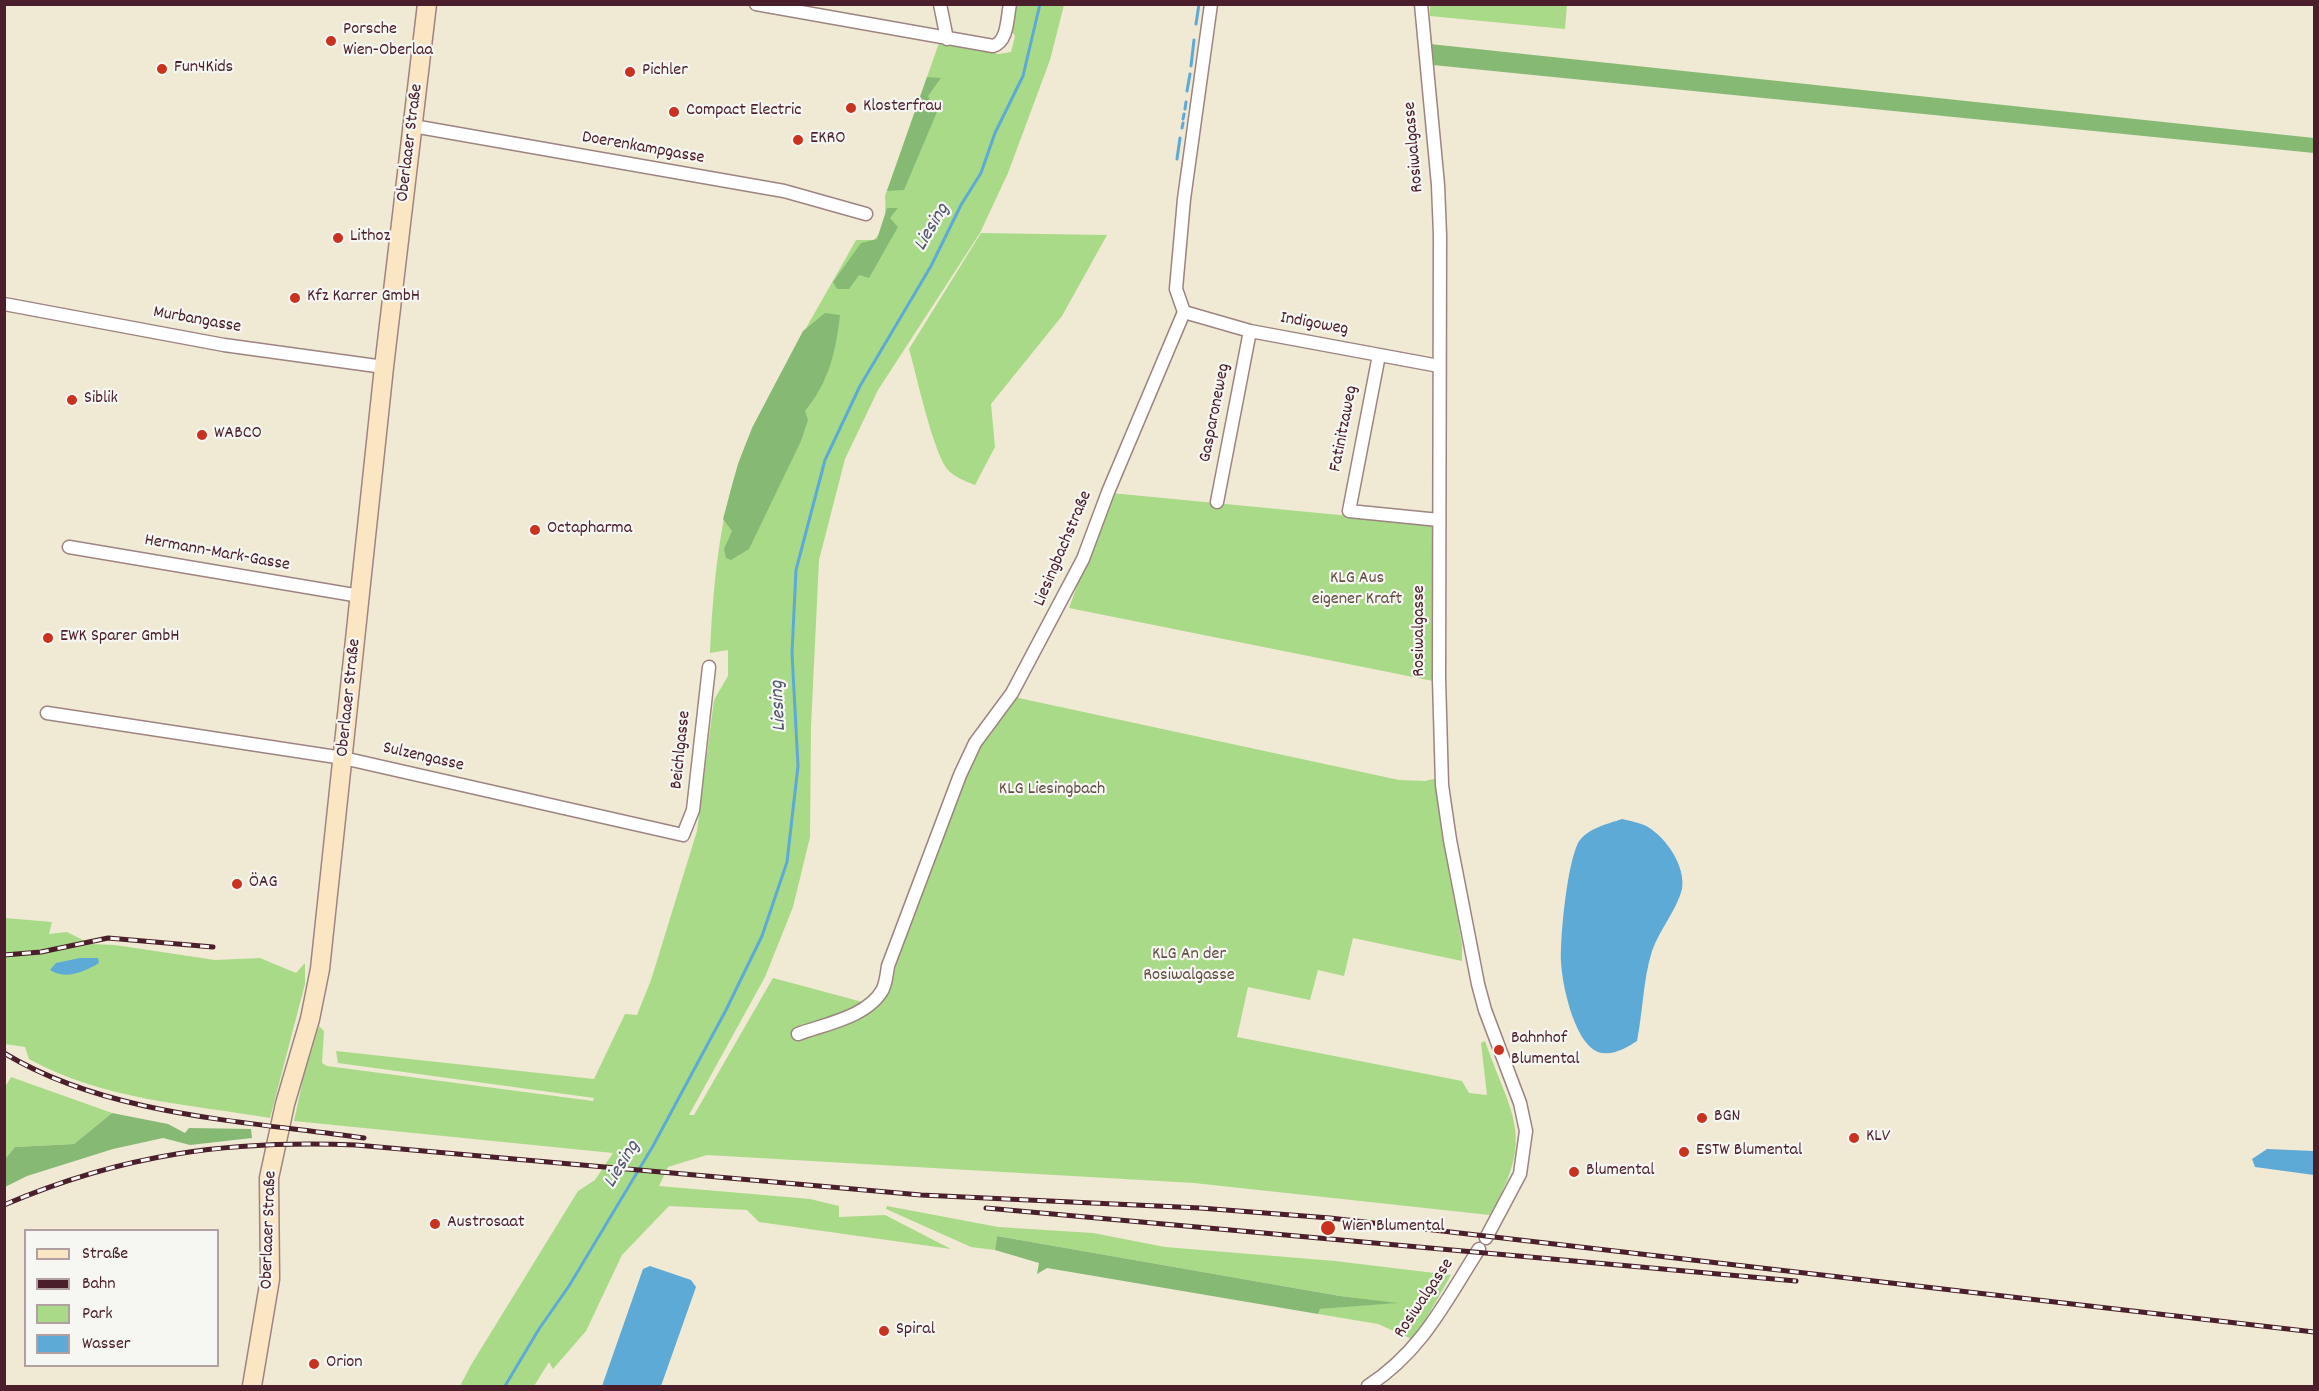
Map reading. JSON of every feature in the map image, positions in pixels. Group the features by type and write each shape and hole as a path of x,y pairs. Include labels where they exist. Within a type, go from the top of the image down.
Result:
{"main road":[{"name":"Oberlaaer Straße","path":"252,1386 270,1279 269,1178 285,1104 310,1019 320,969 384,367 427,4"}],"street":[{"path":"756,4 993,46 1001,43 1010,4"},
{"path":"940,4 947,39"},
{"path":"1184,312 1176,289 1183,208 1211,4"},
{"name":"Rosiwalgasse","path":"1421,4 1438,185 1439,703 1447,823 1480,992 1520,1103 1526,1131 1520,1174 1486,1238"},
{"name":"Doerenkampgasse","path":"413,126 784,191 866,214"},
{"name":"Murbangasse","path":"4,304 224,345 384,367"},
{"name":"Indigoweg","path":"1184,312 1250,331 1438,366"},
{"name":"Liesingbachstraße","path":"798,1034 855,1013 870,1005 883,988 888,966 960,775 975,743 1012,693 1083,559 1108,492 1184,312"},
{"name":"Gasparoneweg","path":"1217,502 1250,331"},
{"name":"Fatinitzaweg","path":"1379,355 1349,511 1439,520"},
{"name":"Hermann-Mark-Gasse","path":"69,547 360,596"},
{"name":"Beichlgasse","path":"683,835 693,810 709,667"},
{"name":"Sulzengasse","path":"47,712 343,758 683,835"},
{"name":"Rosiwalgasse","path":"1368,1386 1414,1349 1479,1249"}],"green space":[{"path":"1430,4 1567,5 1565,29 1430,16"},
{"path":"1015,5 1064,5 1050,60 1008,173 980,233 878,390 845,459 819,560 811,726 810,837 793,907 765,977 689,1115 694,1115 773,978 870,1004 873,1001 975,754 1014,697 1399,780 1425,781 1438,778 1442,822 1462,945 1462,961 1353,938 1344,976 1318,970 1310,1000 1248,987 1237,1037 1462,1081 1469,1093 1487,1095 1481,1043 1485,1041 1511,1109 1515,1127 1516,1145 1504,1188 1490,1215 1194,1183 707,1155 668,1167 659,1186 810,1199 839,1206 839,1217 885,1215 951,1249 759,1222 747,1210 669,1206 622,1255 586,1331 553,1369 549,1362 534,1386 460,1386 578,1191 595,1180 613,1153 294,1121 303,1079 319,1026 324,1031 322,1063 327,1066 593,1101 594,1098 338,1063 336,1051 594,1079 625,1014 637,1015 651,980 697,831 714,700 728,676 728,650 710,653 711,629 721,534 731,488 742,455 774,386 856,240 874,240 881,231 885,214 885,196 939,43 999,54 1011,52 1015,36 1010,29"},
{"path":"1430,44 2314,138 2314,153 1433,65"},
{"path":"927,77 941,78 928,96 937,112 904,190 887,191"},
{"path":"887,208 898,208 890,218 898,227 869,278 859,275 849,289 837,289 833,282 861,243 877,239"},
{"path":"981,233 1107,235 1062,316 991,404 995,447 975,485 953,474 941,459 930,429 909,349"},
{"path":"825,313 840,315 836,341 826,377 805,411 808,420 801,441 749,549 731,560 726,558 724,549 732,531 723,519 738,464 752,428 803,331"},
{"name":"KLG Aus eigener Kraft","path":"1111,493 1433,524 1433,681 1069,608"},
{"path":"5,918 52,922 49,934 67,932 91,944 115,945 215,960 260,958 296,973 305,963 305,984 270,1118 146,1099 86,1084 29,1059 25,1047 5,1044"},
{"path":"11,1077 112,1113 74,1144 15,1147 5,1159 5,1087"},
{"path":"112,1113 168,1124 185,1133 189,1128 251,1129 252,1138 190,1145 163,1138 113,1149 27,1176 5,1187 5,1159 15,1147 74,1144"},
{"path":"887,1206 998,1227 1093,1233 1165,1247 1335,1261 1451,1275 1414,1340 1378,1324 1318,1314 1319,1309 1393,1303 1340,1296 997,1236 995,1250 971,1247 886,1209"},
{"path":"997,1236 1340,1296 1398,1303 1320,1309 1318,1314 1047,1268 1037,1274 1039,1263 995,1250"}],"water":[{"path":"1622,819 1648,827 1668,845 1681,871 1682,889 1652,951 1637,1041 1616,1052 1603,1053 1593,1049 1585,1041 1572,1015 1564,986 1561,962 1563,919 1571,867 1578,843 1591,831"},
{"path":"80,958 98,958 99,963 68,975 50,970 56,963"},
{"path":"2267,1149 2314,1151 2314,1175 2255,1167 2252,1159"},
{"path":"650,1266 691,1280 696,1287 661,1386 602,1386 643,1269"}],"waterway":[{"name":"Liesing","path":"505,1386 539,1329 569,1286 653,1146 726,1010 762,936 787,862 798,766 792,653 796,570 825,460 860,386 931,266 961,205 981,173 995,133 1023,76 1040,4"},
{"path":"1196,24 1199,4"},
{"path":"1191,66 1194,40"},
{"path":"1187,91 1190,74"},
{"path":"1185,109 1186,102"},
{"path":"1183,119 1184,114"},
{"path":"1182,128 1183,123"},
{"path":"1177,159 1180,138"}],"railway":[{"path":"4,955 41,952 108,938 213,947"},
{"path":"4,1053 44,1074 132,1103 179,1113 364,1138"},
{"path":"4,1205 91,1173 177,1154 264,1145 356,1145 921,1195 1200,1208 1330,1218 2314,1332"},
{"path":"986,1208 1796,1281"}],"place":[{"name":"Porsche Wien-Oberlaa","path":"331,41"},
{"name":"Fun4Kids","path":"162,69"},
{"name":"Pichler","path":"630,72"},
{"name":"Klosterfrau","path":"851,108"},
{"name":"Compact Electric","path":"674,112"},
{"name":"EKRO","path":"798,140"},
{"name":"Lithoz","path":"338,238"},
{"name":"Kfz Karrer GmbH","path":"295,298"},
{"name":"Siblik","path":"72,400"},
{"name":"WABCO","path":"202,435"},
{"name":"Octapharma","path":"535,530"},
{"name":"EWK Sparer GmbH","path":"48,638"},
{"name":"ÖAG","path":"237,884"},
{"name":"Bahnhof Blumental","path":"1499,1050"},
{"name":"BGN","path":"1702,1118"},
{"name":"KLV","path":"1854,1138"},
{"name":"ESTW Blumental","path":"1684,1152"},
{"name":"Blumental","path":"1574,1172"},
{"name":"Austrosaat","path":"435,1224"},
{"name":"Wien Blumental","path":"1328,1228"},
{"name":"Spiral","path":"884,1331"},
{"name":"Orion","path":"314,1364"}],"park label":[{"name":"KLG Liesingbach","path":"1052,791"},
{"name":"KLG An der Rosiwalgasse","path":"1189,966"}]}
